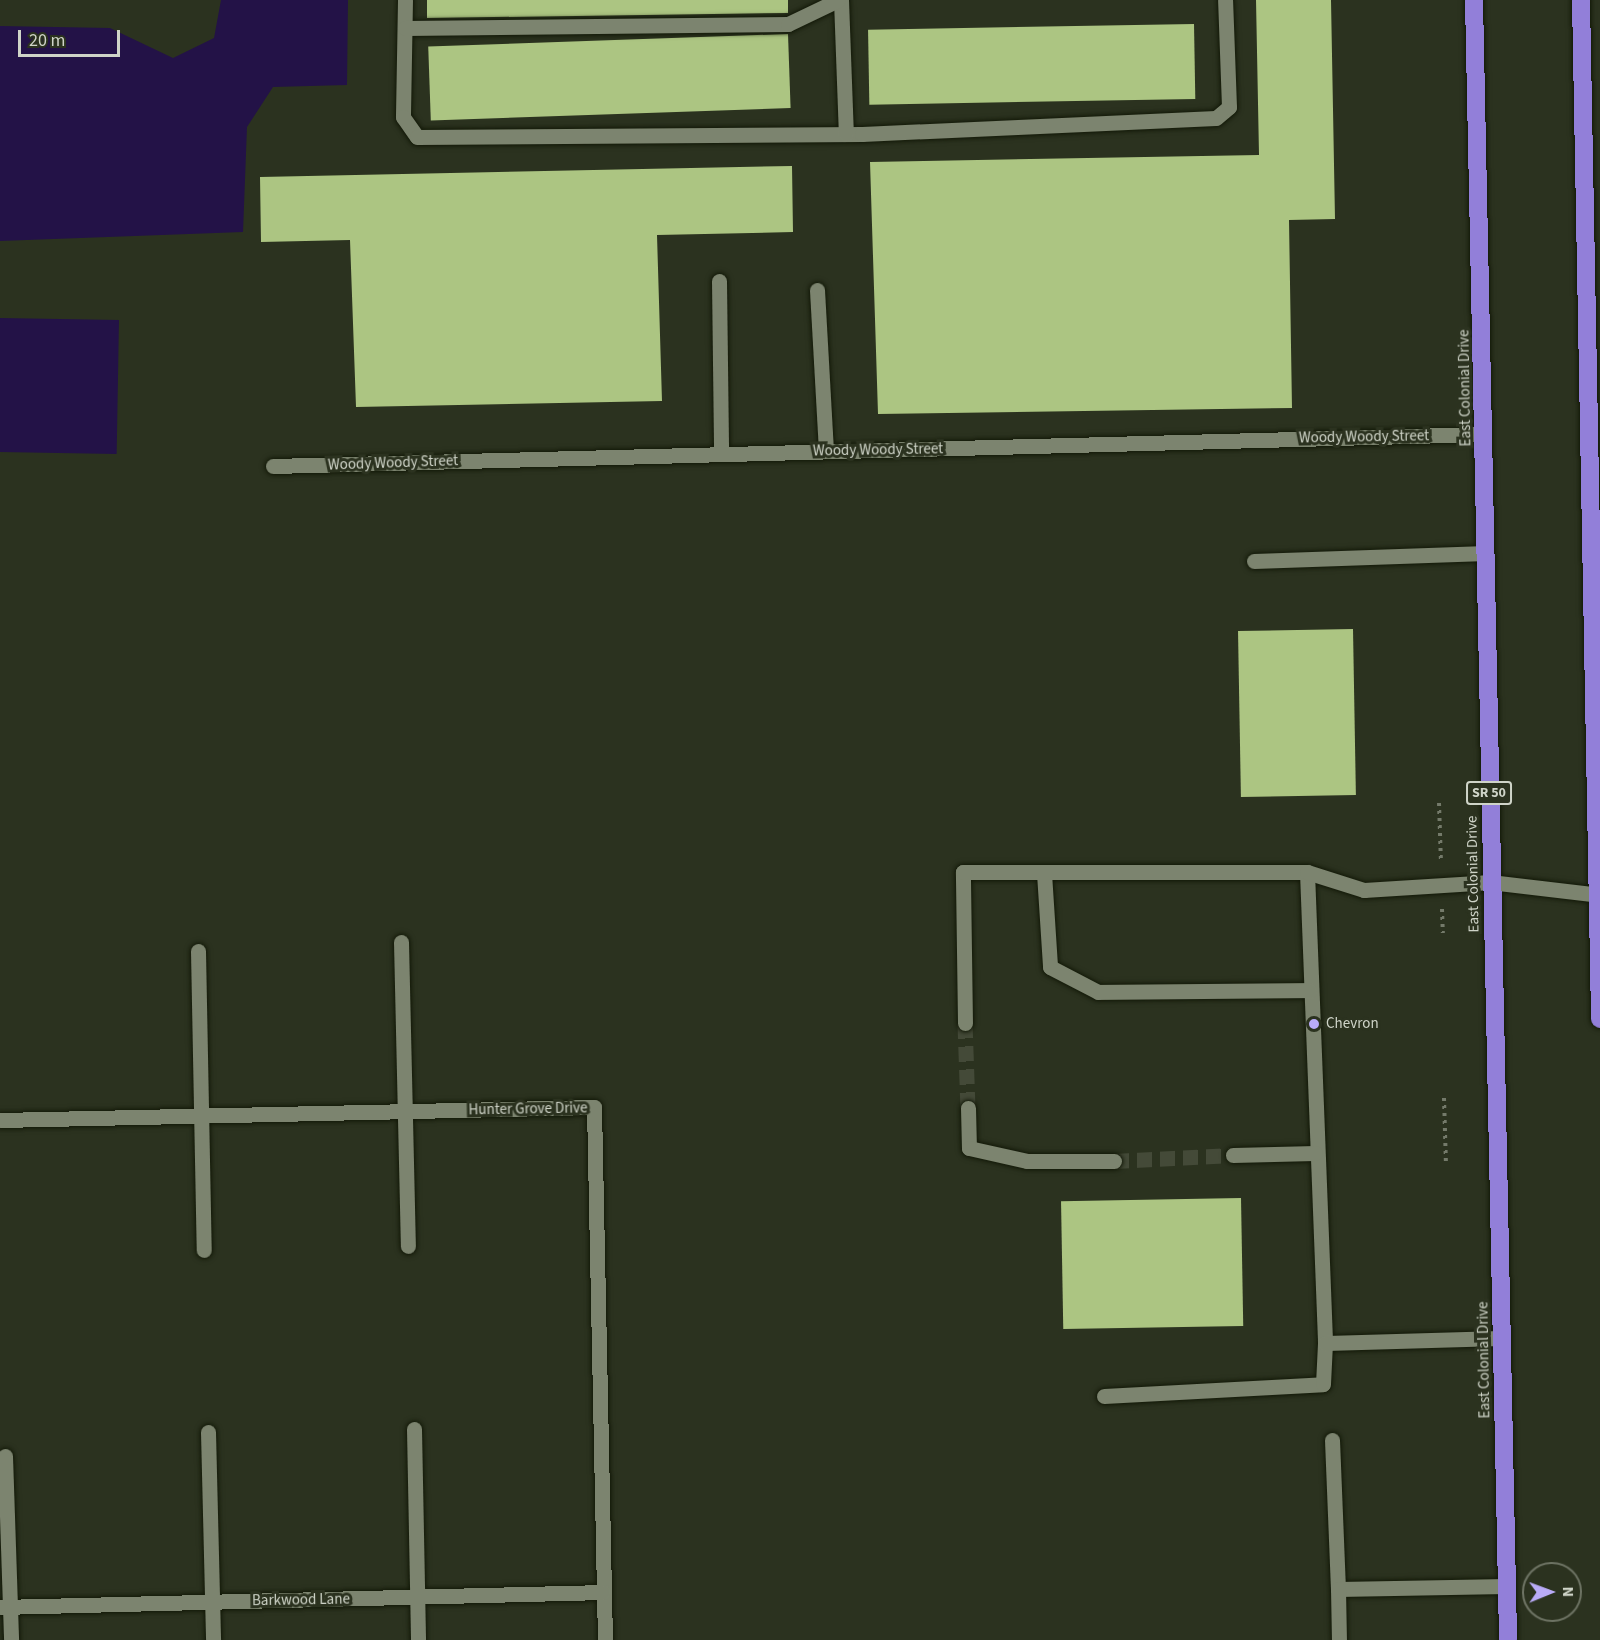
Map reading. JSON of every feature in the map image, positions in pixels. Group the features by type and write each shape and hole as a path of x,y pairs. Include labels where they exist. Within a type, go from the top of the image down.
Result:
{"highway":[{"name":"East Colonial Drive","path":"1474,0 1484,434 1490,882 1508,1640"},
{"path":"1581,0 1600,1019"}],"street":[{"path":"405,0 403,117 417,137 846,134 1216,118 1229,107 1225,0"},
{"path":"405,28 788,24 839,0 846,134"},
{"path":"719,281 721,454"},
{"path":"817,290 826,451"},
{"name":"Woody Woody Street","path":"273,466 1484,434"},
{"path":"1254,561 1486,553"},
{"path":"966,1023 963,872 1307,872 1364,890 1490,882 1599,895"},
{"path":"1104,1396 1323,1384 1325,1343 1309,990 1307,872"},
{"path":"1044,873 1050,967 1098,992 1309,990"},
{"path":"401,942 408,1246"},
{"path":"198,951 204,1250"},
{"name":"Hunter Grove Drive","path":"0,1120 594,1107 605,1640"},
{"path":"968,1108 969,1148 1027,1161 1114,1161"},
{"path":"1233,1155 1316,1153"},
{"path":"1325,1343 1502,1338"},
{"path":"414,1429 418,1640"},
{"path":"208,1432 213,1640"},
{"path":"1332,1440 1340,1640"},
{"path":"5,1456 5,1607 11,1640"},
{"path":"1338,1588 1507,1586"},
{"name":"Barkwood Lane","path":"5,1607 603,1592"}],"path":[{"path":"1444,1098 1446,1165"}],"shaded area":[{"path":"221,0 348,0 347,85 273,87 247,127 243,232 0,241 0,26 110,28 173,58 214,38"},
{"path":"0,318 119,320 117,454 0,452"}],"building":[{"path":"427,0 788,0 788,13 427,18"},
{"path":"1256,0 1331,0 1335,219 1289,220 1292,408 878,414 870,162 1259,155"},
{"path":"1194,24 1195,99 869,105 868,30"},
{"path":"788,34 791,108 431,121 428,47"},
{"path":"792,166 793,232 657,235 662,401 356,407 350,240 261,242 260,177"},
{"path":"1353,629 1356,795 1241,797 1238,631"},
{"path":"1241,1198 1243,1326 1063,1329 1061,1201"}],"tunnel":[{"path":"965,1023 968,1108"},
{"path":"1114,1161 1233,1155"}],"place":[{"name":"Chevron","path":"1314,1024"}]}
